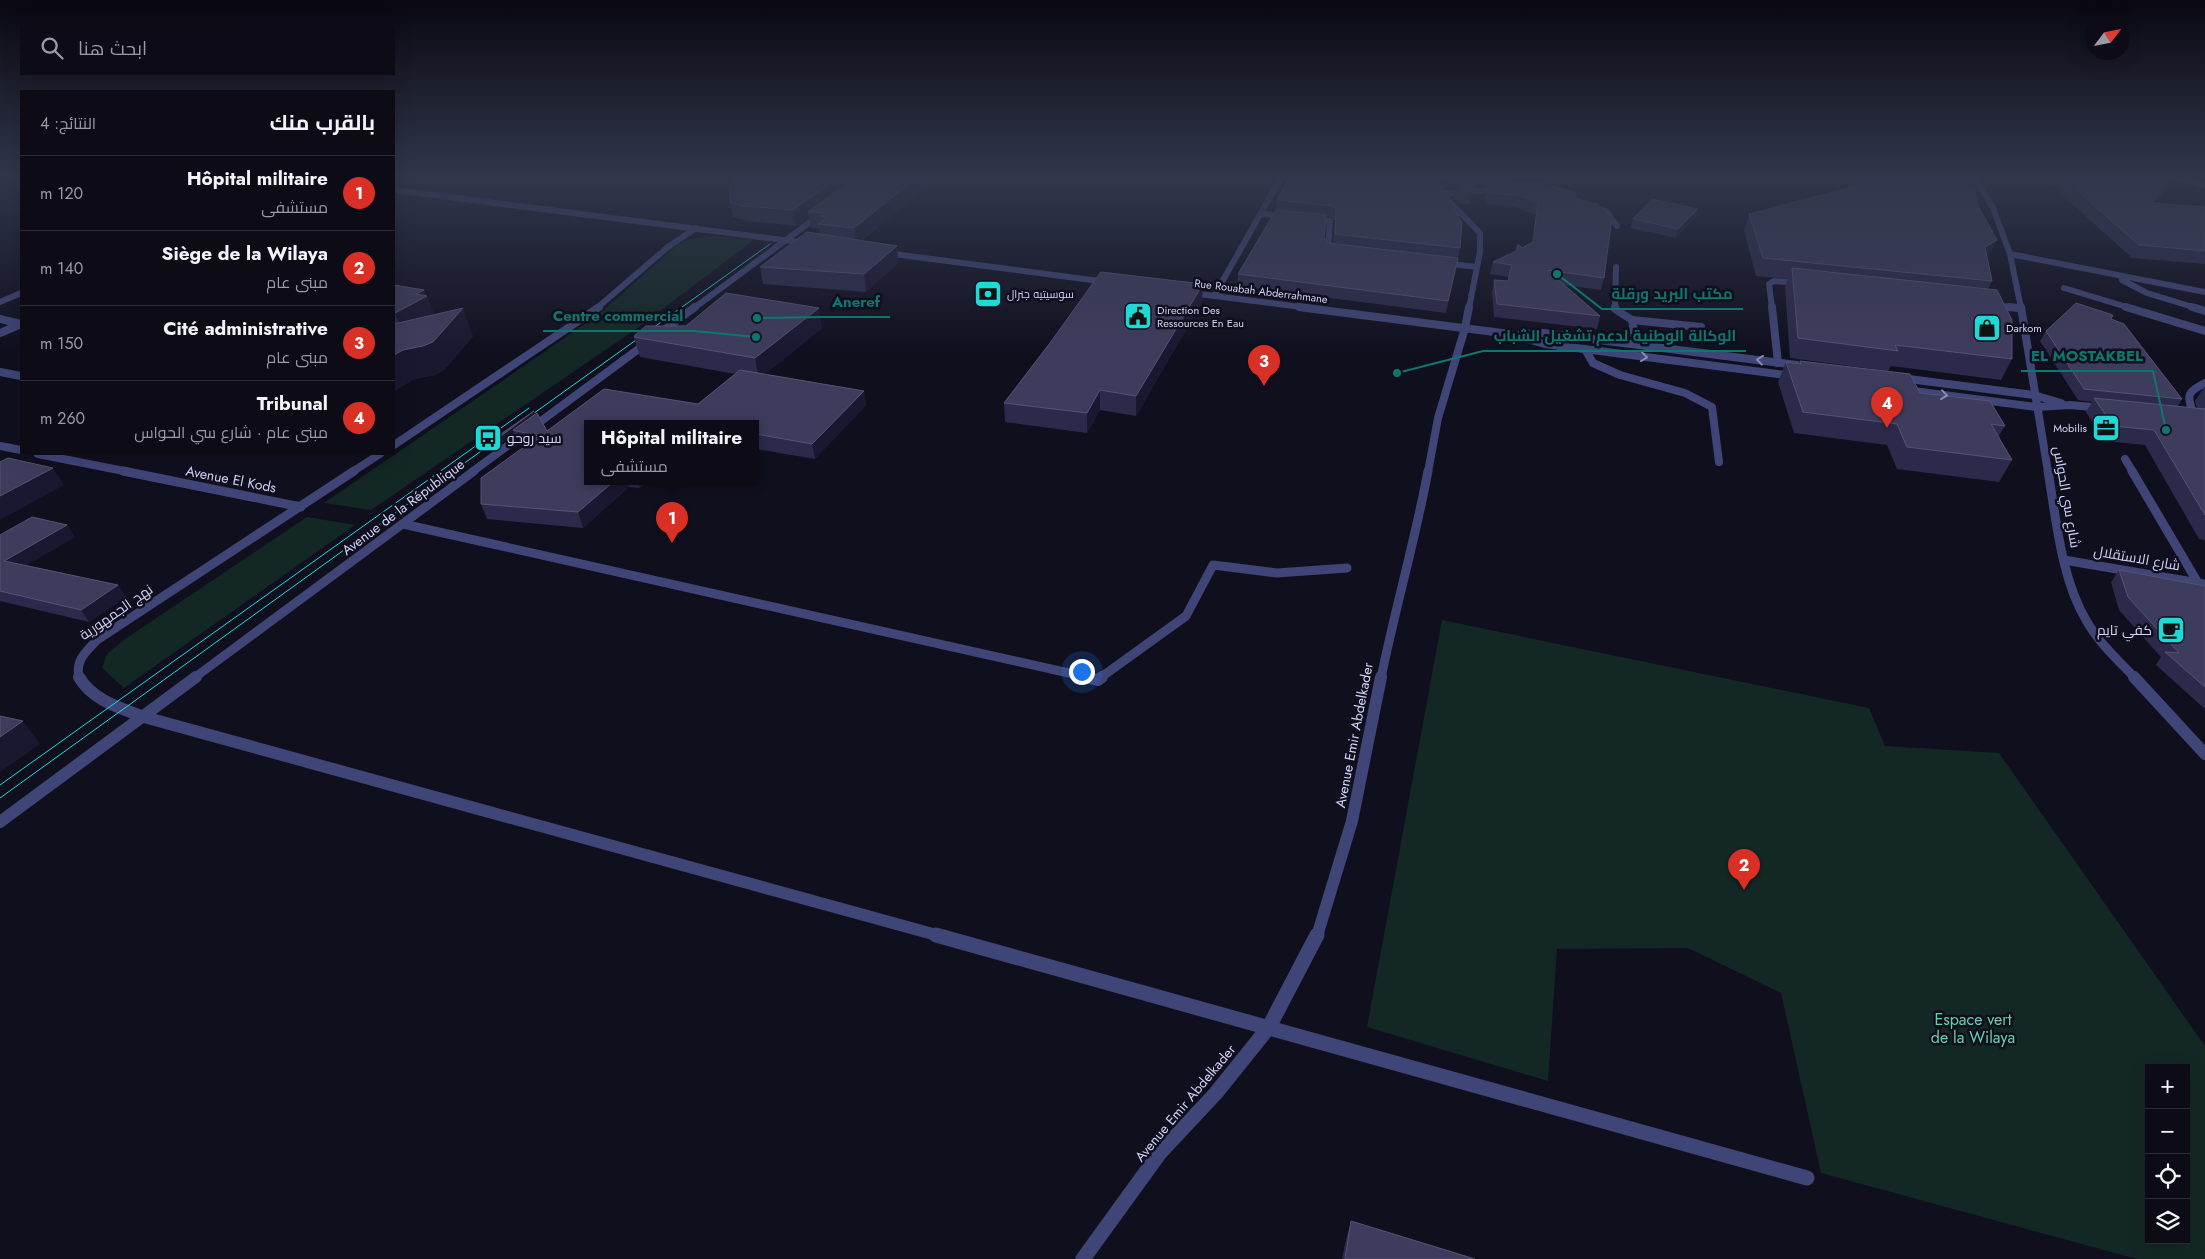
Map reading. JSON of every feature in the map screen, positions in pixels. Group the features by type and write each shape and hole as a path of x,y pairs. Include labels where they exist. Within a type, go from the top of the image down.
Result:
{"street":[{"path":"395,444 589,315 668,247 686,235"},
{"path":"747,235 815,244"},
{"name":"Avenue de la République","path":"144,717 793,235"},
{"path":"1214,296 1250,235"},
{"path":"1329,235 1328,249 1338,250"},
{"name":"Avenue Emir Abdelkader","path":"1083,1259 1159,1154 1216,1093 1269,1027 1303,966 1318,934 1352,821 1394,612 1422,504 1438,418 1465,328 1477,267 1480,235"},
{"name":"شارع سي الحواس","path":"2003,235 2010,254 2025,328 2036,407 2064,560 2077,601 2085,619 2097,637 2205,754"},
{"path":"874,251 1116,283"},
{"path":"2010,254 2205,292"},
{"path":"1437,262 1477,267"},
{"path":"1616,267 1615,309 1632,320 1701,327"},
{"path":"2110,274 2147,293 2205,311"},
{"path":"1778,363 1769,284 1774,281 1810,284"},
{"path":"2064,288 2205,331"},
{"name":"Rue Rouabah Abderrahmane","path":"1184,292 1510,334"},
{"path":"0,302 20,293"},
{"path":"1981,304 2020,308"},
{"path":"0,319 20,324"},
{"path":"1632,320 1636,344"},
{"path":"0,333 20,324"},
{"path":"1510,334 1544,333 1808,366"},
{"path":"1510,334 1545,344 1801,377"},
{"path":"1585,349 1593,363 1620,375 1685,393 1712,408 1719,462"},
{"path":"0,372 20,376"},
{"path":"1896,378 2034,395 2070,405"},
{"path":"2194,418 2189,394 2192,390 2205,383"},
{"path":"1899,390 2036,407 2070,405 2108,409"},
{"path":"2184,417 2205,419"},
{"path":"0,446 20,450"},
{"name":"Avenue El Kods","path":"43,455 301,507"},
{"name":"نهج الجمهورية","path":"379,455 97,640 83,654 78,666 79,680 90,693 144,717 1269,1027 1807,1178"},
{"path":"2125,458 2171,540 2201,584"},
{"path":"403,524 1098,680 1186,616 1213,565 1277,573 1347,568"},
{"name":"شارع الاستقلال","path":"2064,560 2201,584"},
{"path":"0,822 144,717"}],"green space":[{"path":"707,235 754,240 636,329 371,510 324,503 598,315 676,246 685,241"},
{"path":"307,517 355,525 124,688 102,668 107,654 125,639"},
{"name":"Espace vert de la Wilaya","path":"1442,620 1869,708 1885,746 1999,753 2205,1046 2205,1259 2137,1259 1821,1173 1781,993 1688,948 1557,949 1548,1081 1367,1027"}],"building":[{"path":"803,235 825,235 897,246 864,274 760,267"},
{"path":"1261,235 1324,235 1324,238 1328,243 1458,258 1448,301 1238,274"},
{"path":"1342,235 1461,235 1460,248"},
{"path":"1534,235 1610,235 1604,278 1547,270 1600,316 1497,304 1494,280 1508,281 1512,265 1493,262 1516,251 1518,244 1522,248 1533,242"},
{"path":"1756,235 1994,235 1997,240 1985,247 1992,281 1763,258"},
{"path":"2127,235 2205,235 2205,251 2139,245"},
{"path":"1792,268 1997,290 2012,320 2012,359 1895,345 1898,351 1798,338"},
{"path":"1101,272 1203,284 1136,396 1100,390 1087,413 1004,403 1050,343"},
{"path":"395,285 424,290 416,294 427,296 395,313"},
{"path":"726,293 819,308 755,358 634,337 646,326 686,326"},
{"path":"2076,303 2113,315 2111,319 2124,324 2182,399 2084,389 2046,331"},
{"path":"463,308 433,342 403,350 395,354 395,324"},
{"path":"1800,361 1910,374 1920,393 1990,401 2005,426 1991,424 2012,460 1907,447 1897,424 1803,412 1786,362 1801,364"},
{"path":"740,370 864,391 812,444 759,435 759,420 584,420 584,485 610,485 578,512 481,504 481,478 539,436 513,430 537,413 547,431 604,389 698,404"},
{"path":"2094,398 2205,409 2205,515 2154,430 2113,426"},
{"path":"534,411 501,436 498,436"},
{"path":"8,458 53,468 0,496 0,462"},
{"path":"32,517 67,525 4,561 118,585 81,610 0,591 0,535"},
{"name":"كفي تايم","path":"2119,570 2205,586 2205,687 2165,652 2179,653 2128,597"},
{"path":"0,716 23,721 0,737"},
{"path":"1351,1221 1475,1259 1345,1259"}],"tram line":[{"path":"523,421 770,244"},
{"path":"0,785 529,408"},
{"path":"0,798 509,431"}],"place":[{"name":"مكتب البريد ورقلة","path":"1557,274"},
{"name":"سوسيتيه جنرال","path":"988,294"},
{"name":"Direction Des Ressources En Eau","path":"1138,316"},
{"name":"Aneref","path":"757,318"},
{"name":"Darkom","path":"1987,328"},
{"name":"Centre commercial","path":"756,337"},
{"name":"الوكالة الوطنية لدعم تشغيل الشباب","path":"1397,373"},
{"name":"Cité administrative","path":"1264,386"},
{"name":"Tribunal","path":"1887,428"},
{"name":"Mobilis","path":"2106,428"},
{"name":"EL MOSTAKBEL","path":"2166,430"},
{"name":"سيد روحو","path":"488,438"},
{"name":"Hôpital militaire","path":"672,543"},
{"name":"كفي تايم","path":"2171,630"},
{"name":"Siège de la Wilaya","path":"1744,890"}]}
